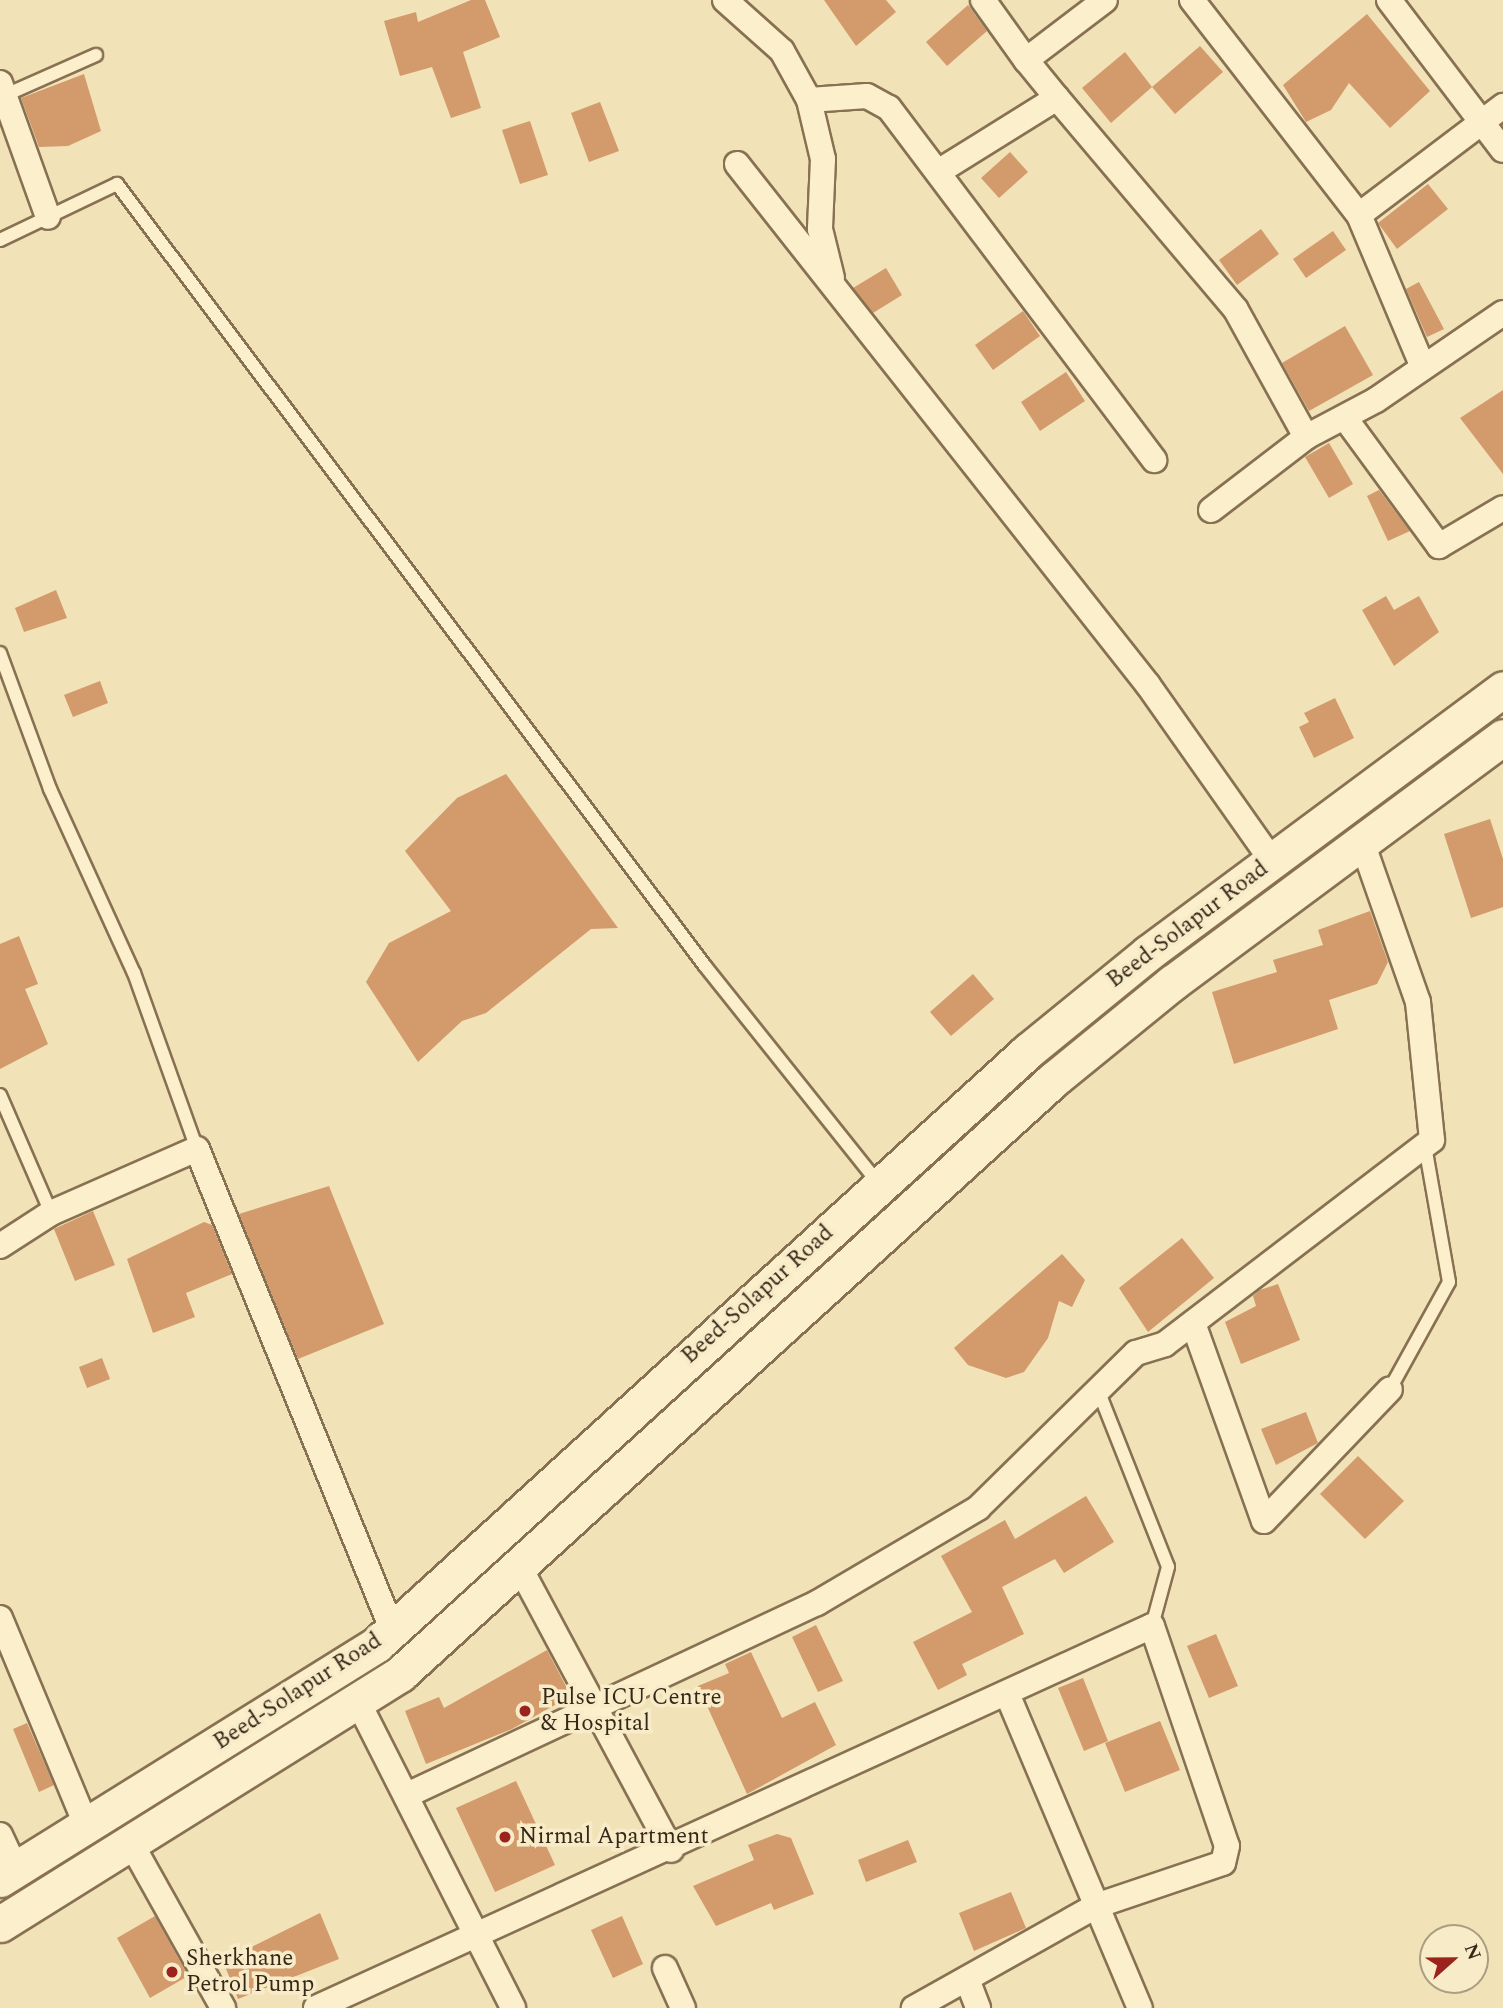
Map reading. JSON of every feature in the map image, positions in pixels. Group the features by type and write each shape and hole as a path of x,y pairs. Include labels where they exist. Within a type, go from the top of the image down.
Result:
{"main road":[{"name":"Beed-Solapur Road","path":"8,1875 88,1827 392,1629 1028,1051 1272,861 1503,689"},
{"name":"Beed-Solapur Road","path":"0,1924 132,1845 400,1674 1053,1080 1503,737"}],"street":[{"path":"725,0 782,51 809,100 823,159 820,229 835,289"},
{"path":"983,0 1057,98 1236,310 1306,436"},
{"path":"1026,60 1105,0"},
{"path":"1192,0 1359,215 1422,365"},
{"path":"1389,0 1494,113 1503,150"},
{"path":"2,92 48,217"},
{"path":"809,100 867,96 889,108 1154,460"},
{"path":"938,172 1057,98"},
{"path":"1359,215 1494,113"},
{"path":"737,164 1148,685 1272,861"},
{"path":"1211,510 1306,436 1345,418 1503,313"},
{"path":"1345,418 1439,546 1503,508"},
{"path":"407,1795 817,1603 978,1508 1136,1353 1165,1344 1432,1140 1418,1002 1362,842"},
{"path":"0,1246 51,1213 197,1149 392,1629"},
{"path":"1194,1322 1264,1521 1390,1389"},
{"path":"519,1566 671,1850"},
{"path":"0,1618 88,1827"},
{"path":"316,2008 671,1850 1008,1696 1152,1626 1227,1846 1223,1863 1096,1906 914,2008"},
{"path":"1008,1696 1140,2008"},
{"path":"358,1702 513,2008"},
{"path":"0,1835 8,1875"},
{"path":"132,1845 223,2008"},
{"path":"665,1968 683,2008"},
{"path":"967,1979 978,2008"}],"lane":[{"path":"2,92 96,55"},
{"path":"0,240 117,184 705,966 880,1185"},
{"path":"0,653 50,789 134,973 197,1149"},
{"path":"0,1095 51,1213"},
{"path":"1390,1389 1448,1282 1425,1146"},
{"path":"1098,1390 1168,1567 1152,1626"}],"building":[{"path":"471,0 485,0 500,37 463,52 481,108 451,118 432,67 400,76 384,21 416,12 418,22"},
{"path":"824,0 886,0 896,12 856,46"},
{"path":"968,5 987,31 947,66 926,42"},
{"path":"1367,14 1430,91 1390,128 1349,83 1331,110 1306,122 1283,85"},
{"path":"1200,46 1223,72 1175,114 1152,87"},
{"path":"1125,52 1152,87 1111,123 1082,88"},
{"path":"84,74 101,131 68,146 39,147 21,98"},
{"path":"600,102 619,151 589,162 571,113"},
{"path":"530,121 548,175 520,184 502,130"},
{"path":"1010,152 1028,172 999,198 981,178"},
{"path":"1428,184 1448,209 1397,249 1378,223"},
{"path":"1261,229 1279,254 1237,285 1219,260"},
{"path":"1333,231 1346,250 1306,278 1293,259"},
{"path":"886,268 902,295 873,313 853,288"},
{"path":"1419,282 1444,329 1427,337 1406,289"},
{"path":"1023,311 1040,336 993,370 975,345"},
{"path":"1345,326 1373,375 1309,411 1282,363"},
{"path":"1066,372 1085,401 1040,431 1021,402"},
{"path":"1503,390 1503,474 1460,418"},
{"path":"1329,443 1353,484 1329,498 1305,457"},
{"path":"1379,490 1410,531 1388,541 1367,496"},
{"path":"56,590 67,618 24,632 15,608"},
{"path":"1386,596 1394,610 1419,596 1439,632 1394,666 1362,610"},
{"path":"100,681 108,703 73,717 64,695"},
{"path":"1335,698 1354,738 1314,758 1299,727 1309,722 1304,713"},
{"path":"506,774 618,928 591,929 486,1013 462,1021 418,1062 366,982 389,943 451,911 405,851 457,798"},
{"path":"1490,819 1503,859 1503,907 1471,918 1444,834"},
{"path":"1370,911 1388,962 1377,984 1329,1000 1338,1029 1234,1064 1212,992 1277,972 1273,960 1323,945 1318,930"},
{"path":"19,936 38,984 25,989 48,1044 0,1069 0,944"},
{"path":"973,974 994,999 951,1036 930,1012"},
{"path":"329,1186 384,1324 298,1359 239,1214"},
{"path":"93,1211 115,1265 75,1281 54,1229"},
{"path":"204,1222 212,1225 232,1274 186,1293 195,1317 153,1333 127,1259"},
{"path":"1182,1238 1214,1278 1148,1332 1119,1288"},
{"path":"1062,1254 1085,1280 1072,1307 1059,1301 1048,1338 1024,1372 1006,1378 968,1365 954,1348"},
{"path":"1278,1284 1300,1340 1241,1364 1225,1322 1256,1306 1253,1296 1260,1290"},
{"path":"102,1358 110,1379 87,1388 79,1367"},
{"path":"1306,1412 1318,1443 1276,1465 1261,1429"},
{"path":"1358,1456 1404,1501 1365,1539 1320,1494"},
{"path":"1086,1496 1114,1542 1064,1573 1055,1559 1002,1587 1024,1634 962,1664 967,1675 938,1690 913,1642 972,1612 941,1556 1005,1520 1015,1539"},
{"path":"816,1625 843,1681 818,1692 792,1637"},
{"path":"1216,1634 1238,1686 1209,1698 1187,1646"},
{"path":"547,1650 571,1696 512,1729 426,1764 405,1711 439,1697 444,1708"},
{"path":"751,1652 782,1718 815,1702 836,1745 747,1794 698,1686 729,1673 725,1664"},
{"path":"1083,1678 1108,1741 1084,1751 1058,1688"},
{"path":"1160,1721 1180,1770 1125,1792 1105,1743"},
{"path":"27,1723 54,1785 39,1792 13,1729"},
{"name":"Nirmal Apartment","path":"516,1781 555,1865 495,1892 456,1808"},
{"path":"777,1834 791,1838 814,1894 774,1910 771,1903 716,1926 693,1886 754,1860 748,1845"},
{"path":"908,1840 917,1862 866,1882 858,1860"},
{"path":"1011,1892 1026,1928 974,1951 959,1913"},
{"path":"320,1913 339,1959 238,1999 223,1961"},
{"path":"155,1916 188,1976 150,1998 117,1938"},
{"path":"622,1916 643,1964 613,1978 591,1930"}],"place":[{"name":"Pulse ICU Centre & Hospital","path":"525,1711"},
{"name":"Nirmal Apartment","path":"505,1837"},
{"name":"Sherkhane Petrol Pump","path":"172,1972"}]}
